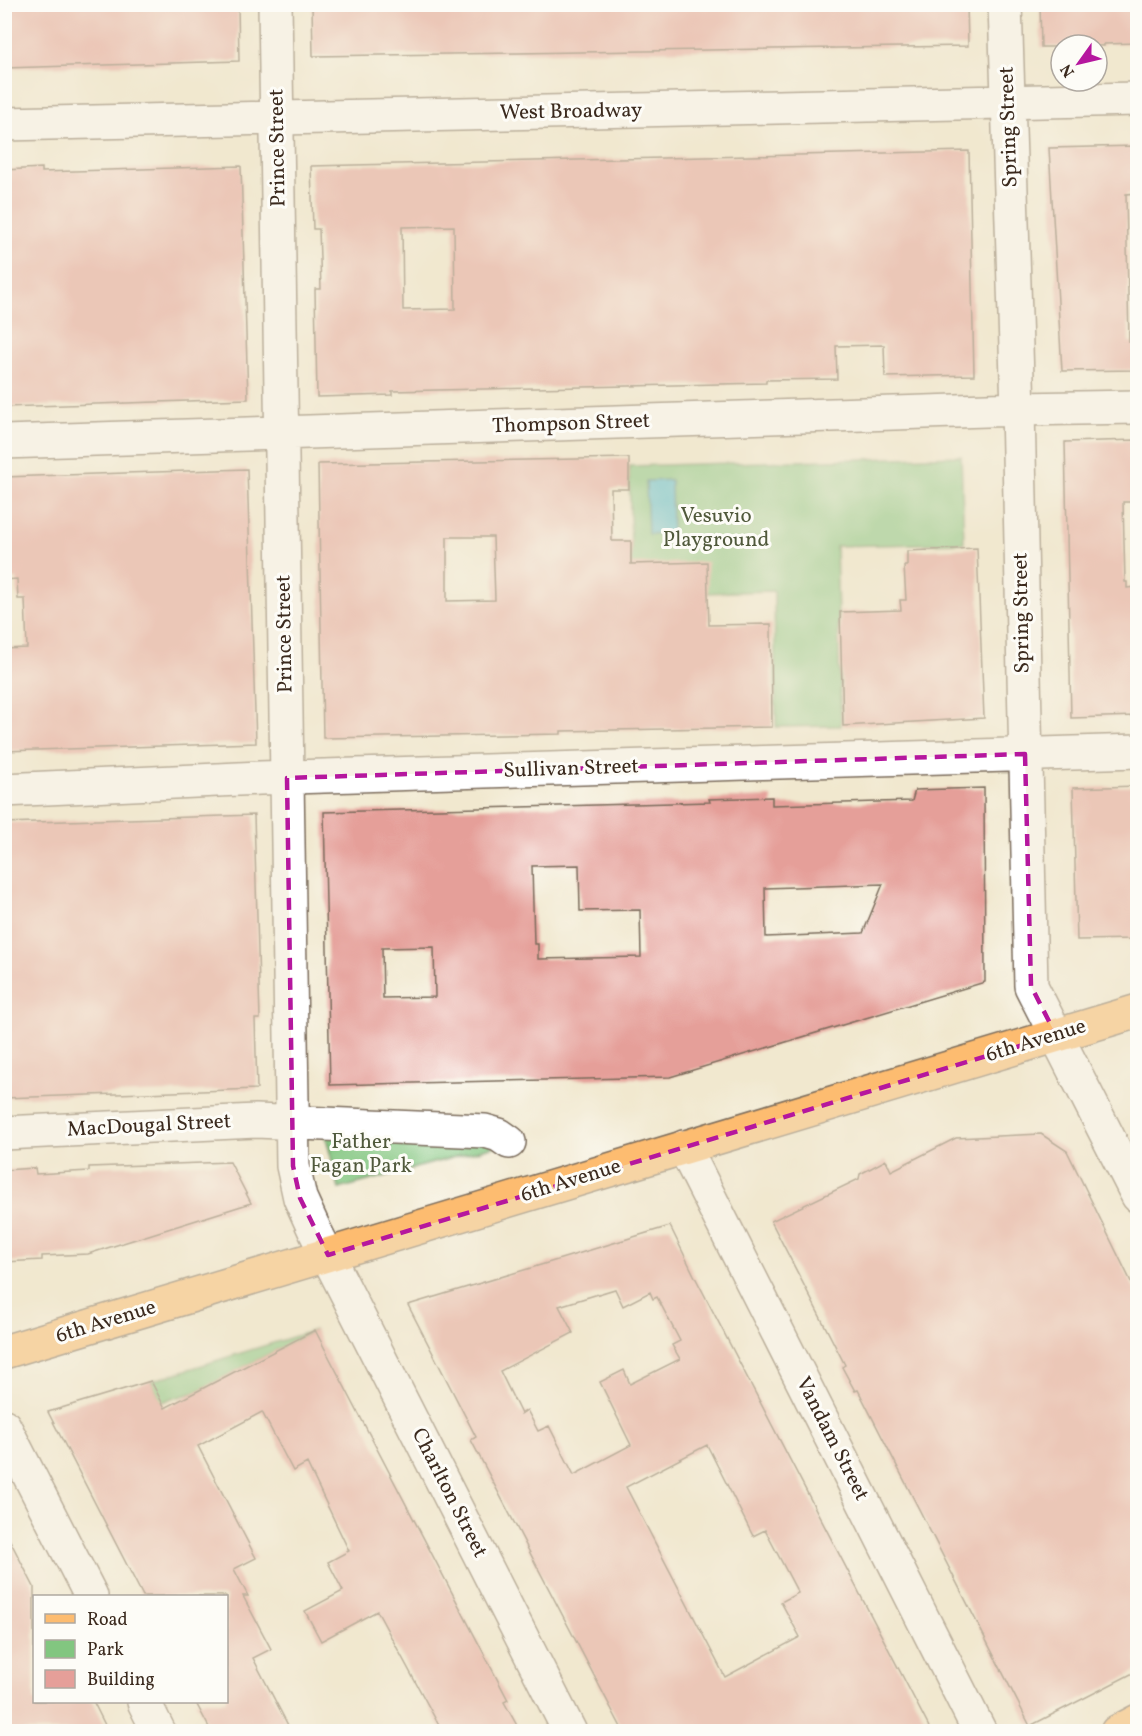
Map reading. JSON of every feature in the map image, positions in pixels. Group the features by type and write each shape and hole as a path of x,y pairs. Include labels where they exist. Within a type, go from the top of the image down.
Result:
{"main road":[{"name":"6th Avenue","path":"4,1352 1137,1011"},
{"path":"1117,1731 1137,1721"}],"street":[{"name":"Prince Street","path":"275,4 292,1123 294,1166 300,1198 328,1255"},
{"name":"Spring Street","path":"1005,4 1018,409 1031,986 1137,1196"},
{"name":"West Broadway","path":"4,124 1137,99"},
{"name":"Thompson Street","path":"4,442 1137,407"},
{"name":"Sullivan Street","path":"4,790 287,778 1137,751"},
{"name":"MacDougal Street","path":"4,1133 256,1121 484,1131 499,1135 509,1142"},
{"name":"Vandam Street","path":"684,1147 980,1731"},
{"name":"Charlton Street","path":"328,1255 570,1731"},
{"path":"4,1426 90,1595"},
{"path":"145,1703 159,1731"}],"highlighted area":[{"path":"1025,754 1031,986 1056,1035 328,1255 300,1198 293,1166 287,778"}],"green space":[{"name":"Vesuvio Playground","path":"961,456 964,543 836,546 841,726 776,727 774,591 632,595 629,466"},
{"name":"Father Fagan Park","path":"323,1125 509,1142 339,1189"},
{"path":"315,1330 196,1392 161,1402 151,1381"}],"water":[{"path":"671,480 672,533 648,534 646,481"}],"building":[{"path":"4,4 238,4 239,61 4,68"},
{"path":"312,4 967,4 968,46 313,56"},
{"path":"1040,4 1137,4 1137,43 1109,44 1109,33 1049,33 1049,47 1041,47"},
{"path":"1137,146 1137,193 1126,194 1129,342 1137,342 1137,370 1062,371 1049,148"},
{"path":"969,151 974,375 885,377 884,345 836,346 837,379 766,380 766,383 392,391 392,395 317,397 315,289 321,289 319,229 313,229 311,166","holes":["454,226 455,309 403,310 402,227"]},
{"path":"241,166 248,399 4,407 4,170 42,168 42,172"},
{"path":"1137,440 1137,502 1123,502 1125,582 1127,582 1127,588 1137,587 1137,716 1071,718 1065,442"},
{"path":"629,458 629,489 611,489 612,541 631,541 631,564 707,562 709,625 771,624 772,727 561,731 561,734 323,738 318,464","holes":["447,537 493,537 495,600 447,601"]},
{"path":"247,469 256,743 4,751 4,649 27,648 25,599 18,599 17,579 4,580 4,477"},
{"path":"977,548 984,718 843,726 840,612 901,610 900,600 906,600 904,566 907,566 907,551"},
{"path":"1137,786 1137,933 1134,933 1134,939 1077,940 1073,788"},
{"path":"984,788 985,982 670,1077 330,1085 324,812 710,802 709,799 772,797 772,805 912,801 915,790","holes":["579,865 580,911 640,910 641,957 538,959 538,944 534,944 532,866","883,884 863,933 766,937 765,888","434,947 435,997 383,998 382,948"]},
{"path":"254,815 260,1019 255,1019 257,1089 4,1098 4,823"},
{"path":"1041,1134 1067,1151 1137,1294 1137,1671 1030,1726 858,1390 855,1391 842,1367 845,1365 771,1221 859,1179 860,1174 886,1160 891,1171 956,1138"},
{"path":"230,1162 251,1203 88,1254 42,1256 42,1260 4,1262 4,1170 35,1168 36,1174 89,1171 89,1167"},
{"path":"670,1226 931,1731 623,1731 471,1440 476,1437 408,1305","holes":["615,1289 623,1306 650,1292 653,1299 657,1297 680,1341 672,1345 680,1359 630,1384 624,1370 600,1382 631,1445 574,1475 549,1426 538,1431 527,1410 521,1414 500,1371 573,1333 559,1306","707,1445 753,1536 765,1530 798,1593 781,1602 800,1637 725,1677 626,1487"]},
{"path":"315,1330 508,1700 504,1702 520,1731 442,1731 377,1611 321,1641 305,1611 343,1591 328,1562 349,1551 307,1463 293,1471 262,1412 198,1446 256,1558 234,1569 248,1596 243,1596 271,1649 253,1658 291,1731 211,1731 196,1703 228,1703 228,1595 142,1595 48,1412 151,1381 165,1408"},
{"path":"4,1529 34,1587 33,1703 94,1703 108,1731 4,1731"}]}
